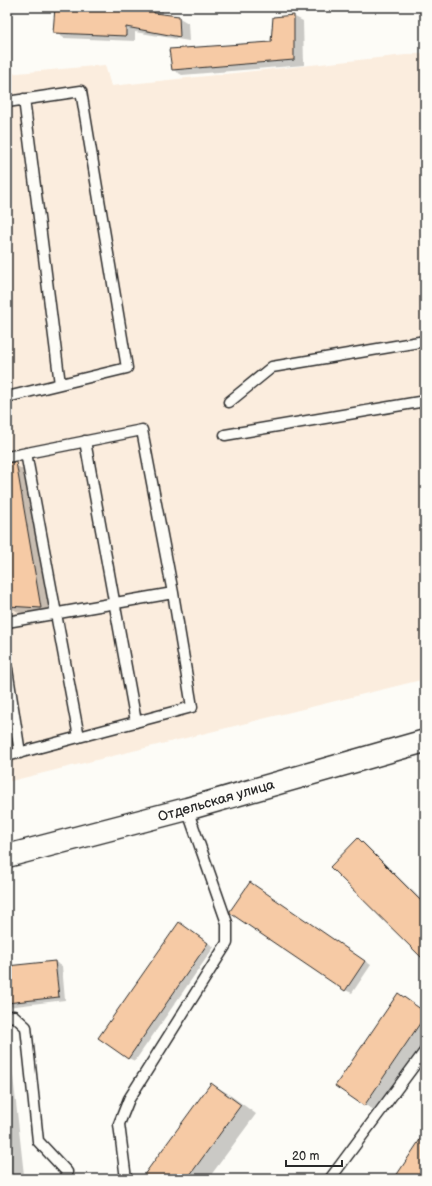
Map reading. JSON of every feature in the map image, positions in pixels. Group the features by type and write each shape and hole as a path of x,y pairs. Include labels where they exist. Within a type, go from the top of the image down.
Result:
{"street":[{"name":"Отдельская улица","path":"7,856 187,809 425,741"}],"lane":[{"path":"7,102 81,91 127,368 7,396"},
{"path":"24,99 60,384"},
{"path":"229,402 272,367 425,341"},
{"path":"225,435 425,401"},
{"path":"7,456 142,430 173,593 192,708 7,756"},
{"path":"85,441 136,722"},
{"path":"26,453 79,737"},
{"path":"7,622 173,593"},
{"path":"7,669 20,753"},
{"path":"126,1179 119,1124 129,1098 227,943 227,923 187,809"},
{"path":"7,1017 14,1016 26,1027 38,1141 67,1172 67,1179"},
{"path":"330,1179 425,1051"}],"shaded area":[{"path":"425,53 425,679 7,782 7,74 105,65 111,86"}],"building":[{"path":"55,7 154,7 154,13 179,16 180,37 126,27 126,36 53,33"},
{"path":"294,15 294,60 172,70 169,49 271,42 273,17"},
{"path":"16,462 41,608 7,606 7,463"},
{"path":"358,838 425,905 425,961 330,867"},
{"path":"250,882 365,961 345,991 230,913"},
{"path":"179,922 208,943 128,1059 98,1038"},
{"path":"55,961 59,997 7,1003 7,966"},
{"path":"398,993 425,1012 425,1016 364,1106 335,1086"},
{"path":"211,1083 241,1105 187,1179 141,1179"},
{"path":"425,1132 425,1179 394,1179"}]}
